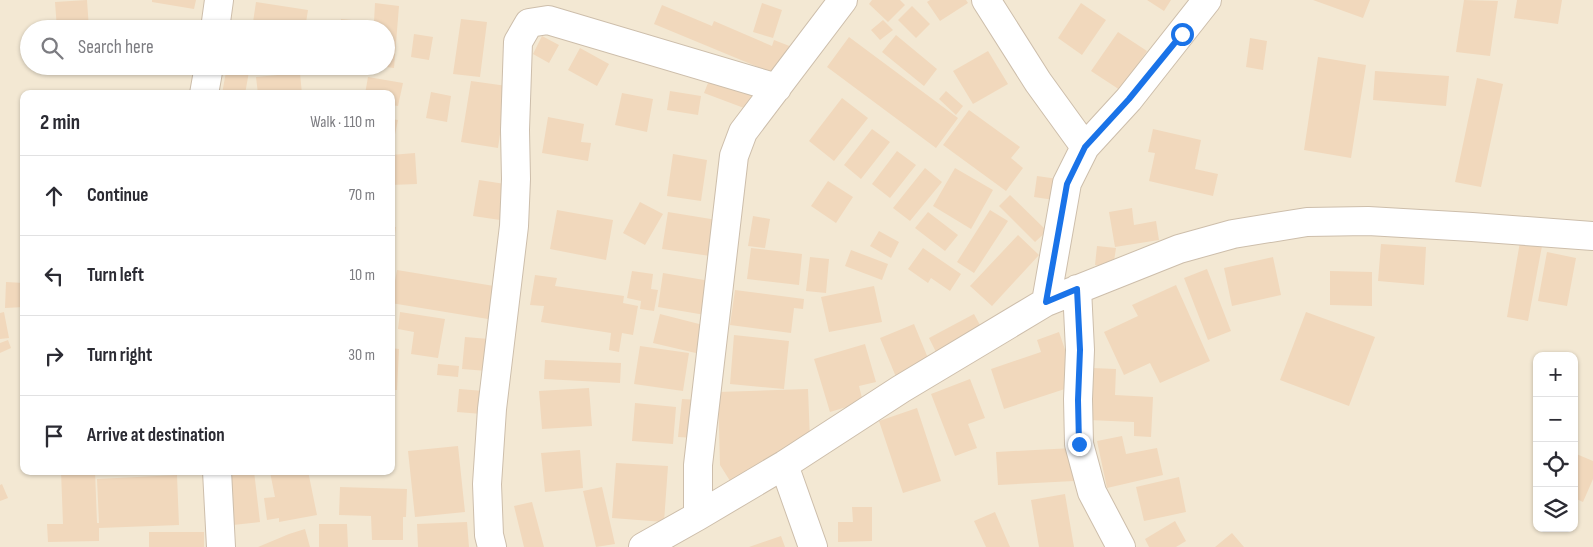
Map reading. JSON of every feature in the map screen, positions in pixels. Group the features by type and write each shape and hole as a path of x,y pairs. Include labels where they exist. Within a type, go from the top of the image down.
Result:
{"street":[{"path":"216,20 219,0"},
{"path":"698,516 698,465 734,156 743,132 843,0"},
{"path":"986,0 1038,82 1085,147"},
{"path":"1046,302 1067,184 1085,147 1129,99 1207,0"},
{"path":"492,547 489,535 488,484 492,409 514,226 518,42 529,23 548,20 777,88"},
{"path":"205,90 207,75"},
{"path":"643,547 784,465 902,389 1046,302 1179,249 1233,234 1307,222 1368,221 1472,226 1593,236"},
{"path":"1077,289 1080,350 1079,444 1092,492 1121,547"},
{"path":"784,465 813,547"},
{"path":"217,475 221,547"}],"shaded area":[{"path":"0,0 1593,0 1593,547 0,547"}],"building":[{"path":"87,0 88,20 56,20 55,2"},
{"path":"152,0 196,0 194,9 152,2"},
{"path":"872,0 900,0 905,5 888,22 869,4"},
{"path":"930,0 966,0 968,3 940,21 927,2"},
{"path":"1147,0 1171,0 1164,11"},
{"path":"1313,0 1370,0 1363,18"},
{"path":"1464,0 1498,1 1490,56 1456,52"},
{"path":"1517,0 1562,0 1558,24 1514,18"},
{"path":"256,2 308,10 306,20 253,20"},
{"path":"375,3 399,6 395,56 395,20 374,20"},
{"path":"762,3 782,10 773,38 753,32"},
{"path":"1081,3 1106,20 1082,55 1058,38"},
{"path":"662,5 712,26 714,21 772,46 774,40 792,47 780,76 654,24"},
{"path":"912,6 930,24 916,38 898,20"},
{"path":"461,19 487,22 480,77 453,74"},
{"path":"883,20 893,30 880,40 871,30"},
{"path":"1118,32 1147,51 1120,90 1091,71"},
{"path":"414,34 433,37 429,60 411,57"},
{"path":"896,35 937,69 924,86 882,52"},
{"path":"542,36 559,45 549,63 533,54"},
{"path":"849,37 958,118 936,148 827,67"},
{"path":"1250,38 1267,41 1263,70 1246,67"},
{"path":"580,48 609,64 597,86 568,70"},
{"path":"988,51 1008,84 973,104 953,71"},
{"path":"1318,57 1366,65 1351,158 1304,150"},
{"path":"1375,71 1449,76 1446,106 1373,100"},
{"path":"225,75 248,75 246,90 223,90"},
{"path":"300,75 302,90 258,90 256,77"},
{"path":"368,77 403,83 398,106 395,106 395,90 366,90"},
{"path":"710,78 758,96 752,111 704,93"},
{"path":"1477,78 1503,84 1481,187 1455,182"},
{"path":"471,81 507,86 498,148 461,142"},
{"path":"670,91 701,96 698,115 667,110"},
{"path":"946,91 963,106 956,115 939,99"},
{"path":"431,92 451,96 447,122 426,118"},
{"path":"622,93 653,99 647,132 615,125"},
{"path":"842,98 868,118 834,161 809,141"},
{"path":"969,110 1020,147 1011,158 1023,168 1006,191 943,145"},
{"path":"548,117 584,124 581,142 591,143 588,161 542,153"},
{"path":"395,120 398,120 395,134"},
{"path":"872,129 890,142 861,179 844,165"},
{"path":"1153,129 1201,140 1195,169 1218,174 1213,196 1149,181 1155,153 1148,152"},
{"path":"897,151 916,165 890,198 872,184"},
{"path":"415,153 417,184 395,185 395,155"},
{"path":"673,154 707,160 701,201 667,196"},
{"path":"925,168 942,182 910,221 893,208"},
{"path":"955,168 993,190 971,229 933,206"},
{"path":"1037,176 1058,179 1054,200 1034,197"},
{"path":"479,180 512,185 507,221 473,216"},
{"path":"828,181 853,197 836,223 811,206"},
{"path":"1010,195 1047,231 1035,242 999,206"},
{"path":"640,202 663,214 645,245 623,233"},
{"path":"1132,208 1134,225 1156,221 1159,240 1115,247 1109,212"},
{"path":"557,210 613,220 606,260 550,249"},
{"path":"990,210 1008,221 974,273 957,262"},
{"path":"668,212 723,221 717,257 662,249"},
{"path":"928,212 958,235 945,251 915,228"},
{"path":"753,216 770,219 765,248 748,246"},
{"path":"879,231 899,242 891,258 870,246"},
{"path":"1018,235 1039,255 992,306 970,286"},
{"path":"1520,242 1542,246 1528,321 1507,317"},
{"path":"1381,244 1426,247 1424,285 1378,281"},
{"path":"1097,246 1116,248 1113,268 1095,265"},
{"path":"751,248 802,254 799,285 747,279"},
{"path":"923,248 961,274 950,291 931,278 928,283 908,269"},
{"path":"851,250 888,264 882,280 845,266"},
{"path":"1547,252 1576,258 1567,306 1538,301"},
{"path":"810,257 829,259 826,293 806,291"},
{"path":"1273,257 1281,295 1232,306 1224,268"},
{"path":"1207,269 1231,331 1208,340 1184,278"},
{"path":"397,270 494,286 488,319 395,304"},
{"path":"632,271 653,274 651,289 658,290 654,311 640,309 641,301 627,298"},
{"path":"1330,271 1372,272 1372,306 1330,305"},
{"path":"663,273 716,282 711,316 658,307"},
{"path":"535,275 557,278 555,286 624,296 623,303 638,306 633,335 622,333 619,352 609,350 611,333 541,322 544,306 530,305"},
{"path":"6,282 20,283 20,307 5,308"},
{"path":"1176,285 1210,361 1160,383 1150,363 1124,375 1104,332 1138,316 1132,305"},
{"path":"874,286 882,322 829,332 821,297"},
{"path":"735,290 804,299 803,309 794,308 791,333 730,325"},
{"path":"4,312 9,338 0,339 0,313"},
{"path":"400,312 445,319 438,358 411,354 414,332 398,329"},
{"path":"1306,312 1375,337 1349,406 1280,380"},
{"path":"660,314 707,326 700,354 653,343"},
{"path":"974,314 986,336 940,360 929,338"},
{"path":"914,324 930,363 896,377 880,338"},
{"path":"1059,332 1077,385 1004,409 991,369 1041,352 1037,340"},
{"path":"734,335 789,341 784,389 730,384"},
{"path":"465,337 489,339 487,371 462,369"},
{"path":"8,340 11,348 0,353 0,343"},
{"path":"865,344 876,382 859,386 863,402 830,412 814,359"},
{"path":"640,346 689,353 683,391 634,384"},
{"path":"395,348 399,349 397,390 395,390"},
{"path":"545,360 621,363 620,383 544,379"},
{"path":"438,364 459,366 458,377 437,375"},
{"path":"1092,368 1116,369 1115,395 1153,397 1151,437 1134,436 1134,422 1089,420"},
{"path":"970,379 985,418 968,424 977,448 955,456 931,394"},
{"path":"589,388 592,426 542,429 539,391"},
{"path":"459,389 484,391 482,414 457,412"},
{"path":"808,389 810,440 732,484 720,465 718,392"},
{"path":"682,399 699,400 695,438 678,437"},
{"path":"635,403 676,407 673,444 632,441"},
{"path":"917,408 941,481 903,493 879,421"},
{"path":"1122,436 1126,454 1157,448 1163,475 1107,488 1097,441"},
{"path":"458,446 465,512 415,517 408,451"},
{"path":"1073,448 1074,481 998,485 996,452"},
{"path":"580,450 583,488 545,492 541,453"},
{"path":"1578,455 1593,461 1593,479 1583,502 1578,500"},
{"path":"616,463 668,466 664,522 612,518"},
{"path":"61,475 95,475 97,523 99,523 97,479 177,475 179,525 99,528 99,541 48,542 47,524 63,524"},
{"path":"228,475 254,475 260,522 233,525"},
{"path":"271,475 309,475 317,515 279,522 279,518 267,520 264,498 275,497"},
{"path":"1179,477 1186,512 1144,521 1136,487"},
{"path":"2,484 8,498 0,501 0,485"},
{"path":"340,487 407,489 406,517 403,517 403,540 372,540 371,516 339,515"},
{"path":"602,487 615,544 596,547 583,491"},
{"path":"1065,494 1074,547 1039,547 1031,500"},
{"path":"532,502 544,547 524,547 514,506"},
{"path":"852,507 872,507 872,541 838,542 838,522 853,522"},
{"path":"995,512 1010,547 986,547 974,521"},
{"path":"1175,521 1186,541 1176,547 1149,547 1145,539"},
{"path":"467,522 469,547 418,547 417,524"},
{"path":"319,524 347,524 348,547 319,547"},
{"path":"305,529 310,547 258,547 289,534"},
{"path":"149,532 204,532 204,547 149,547"},
{"path":"1232,533 1244,547 1215,547"},
{"path":"781,536 785,547 749,547"}],"route":[{"path":"1079,444 1080,350 1077,289 1046,302 1067,184 1085,147 1129,99 1182,34"}]}
